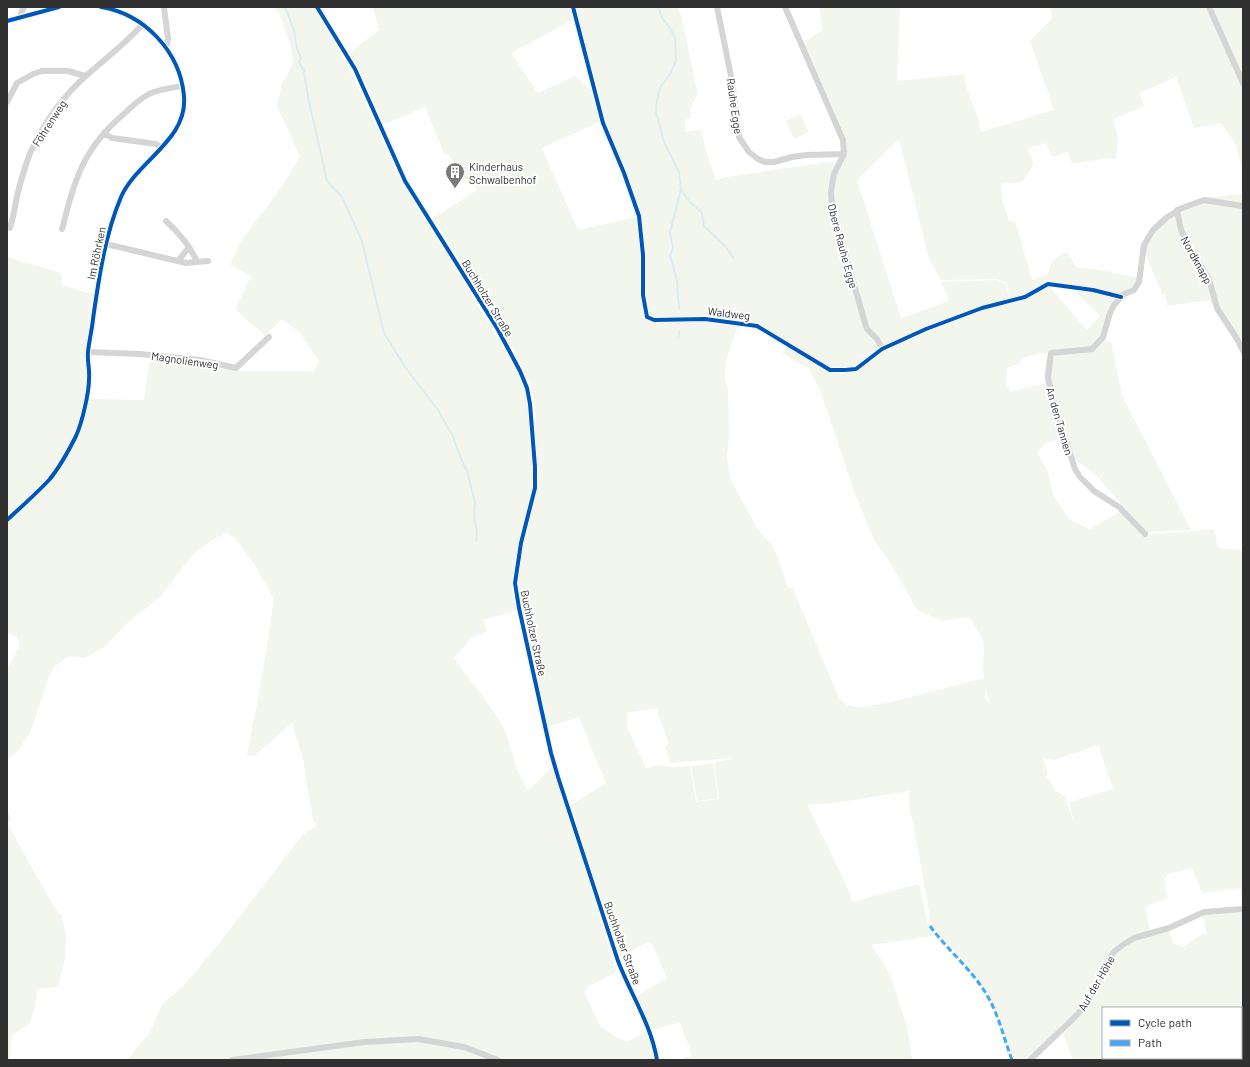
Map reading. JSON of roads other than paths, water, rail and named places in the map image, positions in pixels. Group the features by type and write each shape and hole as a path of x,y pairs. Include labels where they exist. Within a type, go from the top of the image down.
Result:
{"street":[{"path":"21,17 24,7"},
{"path":"7,21 59,7"},
{"name":"Im Röhrken","path":"7,520 49,479 77,434 84,410 89,380 88,352 97,288 113,218 122,195 136,174 162,148 178,126 183,108 184,97 177,68 166,48 156,35 132,17 101,7"},
{"path":"164,7 168,39 166,48"},
{"name":"Buchholzer Straße","path":"318,7 355,69 405,181 497,328 520,371 527,388 530,404 535,467 535,488 521,544 516,574 518,608 556,771 616,955 626,982 652,1036 657,1060"},
{"name":"Waldweg","path":"573,7 603,123 624,173 639,216 642,247 643,295 647,317 654,320 705,319 757,326 830,370 856,369 882,349 926,329 982,308 1025,297 1048,284 1093,290 1121,297"},
{"name":"Rauhe Egge","path":"716,7 732,81 739,137 749,152 764,162 774,162 806,155 844,154"},
{"path":"785,7 843,140 844,154"},
{"path":"1209,7 1243,83"},
{"name":"Föhrenweg","path":"10,228 14,218 24,168 45,126 62,101 85,76 124,43 143,24"},
{"path":"7,102 17,84 33,74 42,71 68,71 85,76"},
{"path":"62,229 76,179 87,155 96,141 115,121 149,94 182,86"},
{"path":"104,133 112,138 156,144 162,148"},
{"name":"Obere Rauhe Egge","path":"844,154 834,174 831,192 832,208 864,323 867,329 877,339 882,349"},
{"path":"1121,297 1134,290 1139,282 1144,245 1153,230 1166,218 1178,210 1204,200 1243,206"},
{"name":"Nordknapp","path":"1178,210 1181,230 1188,247 1209,279 1218,308 1243,351"},
{"path":"166,221 177,231 189,247 197,262"},
{"path":"106,244 186,263 208,261"},
{"path":"178,261 189,247"},
{"name":"An den Tannen","path":"1121,297 1112,308 1103,337 1092,348 1051,353 1048,378 1071,460 1080,477 1094,491 1119,507 1146,534"},
{"name":"Magnolienweg","path":"88,352 140,354 200,360 236,368 269,337"},
{"name":"Auf der Höhe","path":"1030,1060 1073,1020 1085,1006 1109,959 1115,951 1124,944 1134,938 1169,928 1204,912 1243,909"},
{"path":"232,1060 365,1042 418,1040 464,1047 498,1060"}],"waterway":[{"path":"285,7 294,30 297,49 301,58 299,62 304,71 308,97 327,181 342,197 362,241 384,333 405,367 438,410 453,437 467,471 475,502 474,517 477,532 476,541"},
{"path":"658,7 662,18 670,28 675,38 676,61 670,74 660,88 656,112 664,142 679,172 681,189 670,232 673,247 670,256 677,280 679,309"},
{"path":"681,189 689,201 702,213 704,226 727,248 733,258"},
{"path":"679,331 679,336"}],"place":[{"name":"Kinderhaus Schwalbenhof","path":"455,189"}]}
